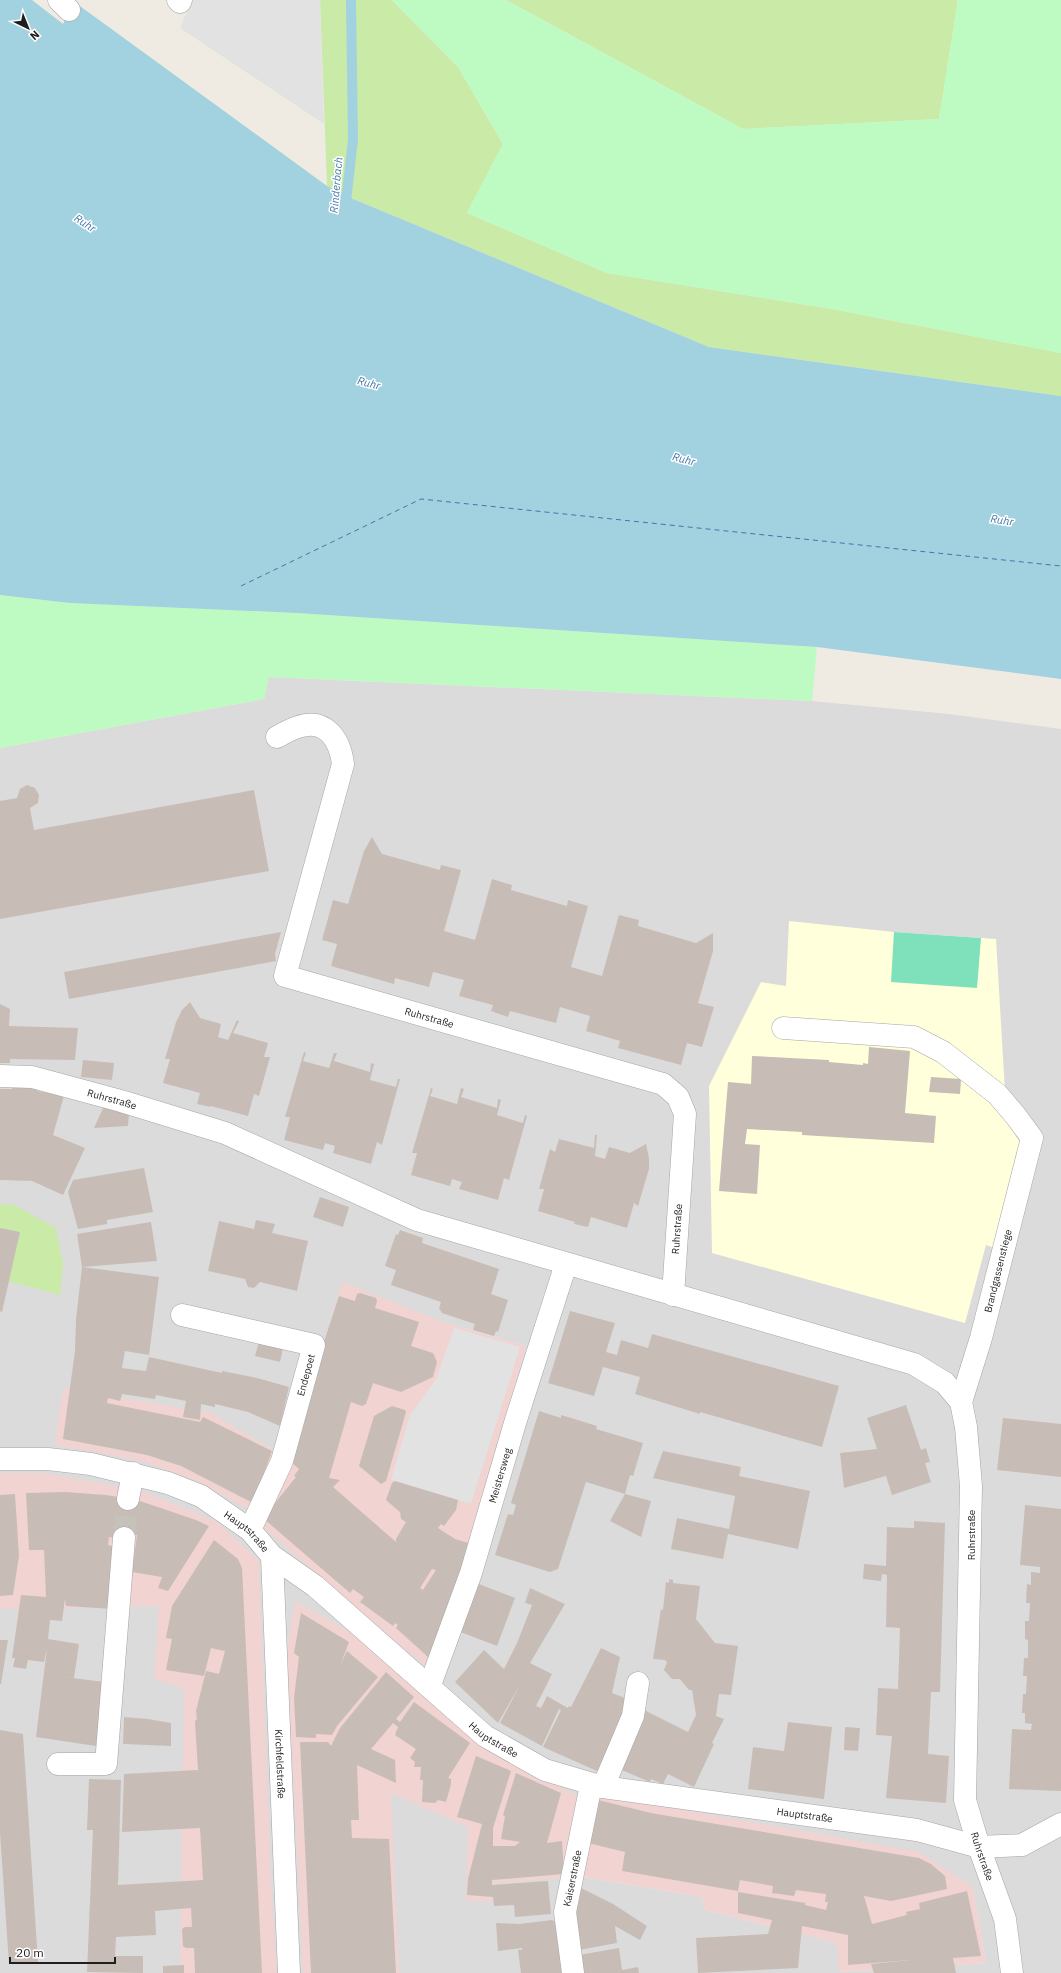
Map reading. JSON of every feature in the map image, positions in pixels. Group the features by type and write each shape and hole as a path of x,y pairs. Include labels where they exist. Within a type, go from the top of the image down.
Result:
{"street":[{"path":"178,0 180,2 181,0"},
{"name":"Ruhrstraße","path":"277,737 299,726 322,726 334,735 342,750 343,764 285,976 663,1084 678,1098 685,1114 673,1295"},
{"name":"Brandgassenstiege","path":"783,1028 914,1037 943,1052 997,1094 1032,1138 981,1338 961,1402"},
{"name":"Ruhrstraße","path":"0,1076 32,1077 121,1101 225,1133 417,1220 914,1364 945,1383 961,1402 966,1426 971,1486 965,1800 979,1847 1004,1919 1012,1973"},
{"name":"Meistersweg","path":"430,1685 471,1573 515,1423 566,1264"},
{"name":"Endepoet","path":"182,1315 314,1345 282,1461 250,1530"},
{"name":"Hauptstraße","path":"0,1459 48,1459 91,1464 133,1473 168,1483 201,1496 250,1530 272,1556 315,1586 430,1685 485,1736 545,1770 597,1786 917,1830 979,1847 1022,1845 1061,1824"},
{"path":"128,1499 133,1473"},
{"path":"58,1764 106,1764 124,1538"},
{"name":"Kirchfeldstraße","path":"272,1556 289,1973"},
{"name":"Kaiserstraße","path":"573,1973 565,1912 597,1786 633,1716 638,1683"}],"shaded area":[{"path":"192,0 320,0 324,124 180,28"},
{"path":"268,677 812,701 949,714 1061,729 1061,1973 0,1973 0,748 264,699","holes":["446,1323 526,1346 287,1465","583,1877 973,1888 986,1963 840,1972 838,1943 705,1910 702,1897"]},
{"path":"789,921 894,932 996,939 1005,1092 995,1104 1020,1142 994,1248 986,1245 965,1323 712,1253 709,1086 761,982 786,986"},
{"path":"342,1282 446,1323 526,1346 474,1533 426,1667 259,1524 287,1465"},
{"path":"454,1328 520,1347 471,1504 391,1480 410,1415 436,1379"},
{"path":"63,1388 211,1413 278,1453 252,1511 196,1481 142,1461 55,1445"},
{"path":"0,1473 43,1473 142,1491 216,1521 259,1561 271,1885 277,1973 180,1973 184,1689 154,1679 159,1606 0,1609"},
{"path":"295,1601 356,1635 479,1745 577,1796 563,1878 494,1883 492,1902 466,1900 468,1827 391,1793 399,1973 303,1973 287,1648"},
{"path":"599,1795 919,1852 973,1887 986,1963 839,1972 837,1943 705,1910 702,1897 583,1877"}],"green space":[{"path":"320,0 392,0 458,67 503,144 467,213 607,273 832,309 1061,353 1061,396 709,347 346,196 327,186"},
{"path":"392,0 506,0 743,129 939,119 958,0 1061,0 1061,353 832,309 607,273 467,213 503,144 458,67"},
{"path":"506,0 958,0 939,119 743,129"},
{"path":"0,595 70,603 297,613 817,647 812,701 269,677 264,699 0,748"},
{"path":"894,932 981,938 977,988 891,982"},
{"path":"0,1204 14,1205 56,1228 63,1264 60,1295 8,1281 20,1233 0,1228"}],"water":[{"name":"Ruhr","path":"0,0 32,0 63,24 73,1 327,186 346,196 709,347 1061,396 1061,679 817,647 297,613 70,603 0,595"}],"building":[{"path":"27,785 35,788 39,795 38,803 30,808 34,830 254,790 269,871 0,919 0,801 17,798 20,789"},
{"path":"372,837 382,854 440,870 441,865 461,870 444,931 475,940 492,879 512,885 511,890 567,906 568,900 588,906 571,967 602,976 619,915 639,920 638,926 696,943 713,933 713,951 698,1003 714,1007 702,1047 687,1043 681,1065 618,1048 620,1041 586,1031 590,1016 560,1007 556,1023 510,1011 508,1017 491,1011 493,1005 459,996 464,980 433,972 429,987 395,978 394,984 331,966 337,944 322,940 333,900 348,904 364,851"},
{"path":"281,932 275,954 276,961 69,999 64,972"},
{"path":"190,1002 200,1018 221,1024 218,1037 228,1040 237,1020 239,1021 233,1033 268,1043 264,1057 270,1057 259,1096 254,1094 248,1116 211,1106 197,1104 200,1093 163,1083 170,1059 165,1059 176,1022 182,1010"},
{"path":"0,1004 10,1009 9,1026 78,1028 75,1060 10,1059 10,1063 0,1063"},
{"path":"869,1047 910,1051 905,1113 936,1116 934,1143 802,1135 802,1132 747,1129 745,1144 760,1145 757,1194 719,1191 728,1082 751,1084 752,1056 829,1060 829,1062 863,1065 863,1063 868,1064"},
{"path":"304,1052 306,1053 303,1061 329,1068 334,1053 337,1053 334,1061 370,1072 371,1063 374,1064 370,1080 396,1087 398,1079 400,1079 382,1145 377,1142 371,1164 333,1153 335,1146 325,1143 323,1150 284,1140 290,1117 285,1117"},
{"path":"83,1060 114,1063 112,1080 81,1077"},
{"path":"931,1077 961,1079 960,1094 929,1092"},
{"path":"12,1085 30,1088 31,1086 38,1088 37,1091 53,1094 54,1090 64,1096 53,1135 85,1148 63,1195 32,1181 0,1180 0,1089 12,1089"},
{"path":"431,1088 433,1089 430,1096 457,1104 461,1088 464,1089 461,1097 497,1108 498,1099 501,1100 497,1115 523,1123 525,1115 527,1116 509,1180 504,1178 498,1200 459,1189 462,1182 452,1179 450,1186 411,1175 417,1153 412,1153"},
{"path":"104,1106 129,1113 128,1126 94,1128"},
{"path":"595,1135 597,1135 595,1156 605,1159 609,1147 630,1153 646,1144 649,1158 649,1169 638,1206 634,1203 627,1228 591,1217 588,1227 574,1224 575,1222 538,1211 544,1189 539,1189 550,1149 555,1152 559,1139 594,1148"},
{"path":"144,1168 153,1212 107,1220 107,1224 78,1229 68,1192 73,1180"},
{"path":"320,1197 349,1207 343,1227 313,1217"},
{"path":"256,1220 275,1224 272,1233 308,1241 297,1291 260,1282 254,1288 248,1287 245,1279 208,1271 219,1221 254,1229"},
{"path":"151,1222 157,1261 82,1267 77,1234"},
{"path":"0,1228 20,1232 2,1312 0,1311"},
{"path":"400,1230 423,1238 422,1243 499,1269 491,1294 508,1300 498,1332 496,1331 494,1336 473,1330 475,1324 442,1313 439,1308 441,1302 391,1285 396,1270 385,1266 396,1234 398,1235"},
{"path":"82,1267 159,1277 149,1355 125,1351 122,1368 146,1371 149,1357 222,1373 222,1371 257,1378 289,1387 280,1426 248,1412 215,1404 215,1407 201,1404 200,1420 183,1417 186,1401 156,1395 155,1399 122,1394 120,1401 108,1398 107,1403 200,1422 203,1417 272,1451 253,1503 181,1466 147,1455 63,1439 75,1351 76,1319"},
{"path":"360,1293 376,1298 377,1301 375,1308 419,1322 411,1346 433,1353 437,1362 433,1377 401,1392 373,1383 366,1404 362,1406 351,1402 329,1478 340,1480 333,1487 396,1542 396,1539 406,1522 401,1519 400,1512 386,1500 392,1483 395,1481 458,1500 456,1510 444,1526 441,1524 438,1528 455,1539 472,1544 449,1612 428,1657 396,1628 398,1625 395,1623 393,1626 360,1602 364,1597 353,1589 350,1593 263,1518 296,1477 294,1476 299,1469 289,1460 317,1363 339,1296 355,1301 357,1294","holes":["432,1569 436,1570 423,1590 420,1588"]},
{"path":"570,1311 615,1323 606,1352 617,1355 621,1340 648,1348 652,1334 839,1386 822,1447 700,1412 700,1414 635,1394 640,1377 603,1367 594,1396 548,1383"},
{"path":"259,1342 283,1348 280,1362 255,1356"},
{"path":"906,1405 921,1450 926,1448 930,1462 925,1463 931,1482 892,1495 886,1476 844,1488 840,1453 877,1449 867,1418"},
{"path":"392,1406 405,1410 406,1412 386,1481 381,1484 359,1466 374,1416"},
{"path":"539,1411 561,1418 561,1415 568,1417 597,1426 596,1429 643,1443 633,1476 630,1475 625,1494 586,1482 558,1569 550,1572 495,1555 508,1514 513,1515 516,1505 511,1503"},
{"path":"1003,1418 1061,1424 1061,1477 997,1470"},
{"path":"663,1451 741,1467 739,1476 810,1491 798,1549 728,1534 723,1559 671,1549 677,1518 729,1529 735,1496 653,1478"},
{"path":"65,1492 106,1495 137,1500 196,1520 209,1526 168,1591 158,1588 162,1577 132,1572 137,1535 132,1535 132,1539 109,1537 108,1545 115,1547 112,1609 66,1606 65,1599 62,1621 50,1620 48,1639 79,1644 74,1678 64,1677 105,1682 96,1746 36,1737 47,1648 44,1662 28,1660 26,1669 13,1667 15,1658 12,1658 21,1595 46,1597 44,1550 29,1550 26,1493"},
{"path":"15,1494 19,1556 13,1595 0,1596 0,1495"},
{"path":"625,1494 651,1501 641,1537 610,1521"},
{"path":"1025,1505 1061,1509 1061,1791 1009,1789 1012,1729 1031,1730 1032,1724 1025,1723 1025,1713 1022,1713 1023,1694 1026,1694 1027,1676 1023,1676 1024,1658 1028,1658 1028,1640 1025,1639 1025,1621 1029,1621 1030,1603 1026,1603 1027,1584 1031,1585 1031,1572 1040,1573 1040,1567 1020,1565"},
{"path":"914,1521 945,1523 940,1692 931,1692 928,1754 949,1756 946,1803 886,1798 892,1736 876,1735 878,1688 898,1689 900,1628 886,1627 887,1575 882,1574 881,1581 863,1579 864,1564 886,1566 887,1527 914,1528"},
{"path":"214,1540 238,1559 242,1568 262,1973 195,1973 194,1948 186,1948 183,1946 182,1929 185,1927 192,1927 191,1908 155,1911 156,1935 116,1937 115,1956 143,1956 143,1973 87,1972 93,1830 87,1830 89,1779 121,1780 118,1885 203,1880 200,1828 122,1832 124,1774 198,1770 195,1721 197,1719 196,1711 206,1671 219,1674 225,1651 211,1648 204,1676 166,1670 172,1639 166,1638 172,1606"},
{"path":"669,1579 673,1580 673,1583 700,1586 696,1619 715,1643 738,1646 731,1695 719,1694 716,1716 724,1719 712,1743 714,1744 694,1787 668,1774 663,1784 651,1779 650,1782 617,1768 644,1710 688,1732 696,1715 692,1690 689,1690 680,1679 672,1679 664,1670 667,1662 665,1660 653,1659 661,1609 663,1610 666,1582 669,1583"},
{"path":"476,1583 515,1598 497,1646 458,1631"},
{"path":"530,1588 565,1604 530,1663 552,1674 536,1706 541,1708 547,1696 568,1708 569,1706 571,1707 601,1648 620,1657 612,1693 628,1699 615,1735 597,1771 543,1747 561,1710 559,1709 542,1746 500,1723 521,1683 498,1723 455,1682 484,1650 504,1669 517,1643 532,1605 525,1603"},
{"path":"301,1613 349,1642 340,1666 347,1651 378,1677 337,1726 332,1735 316,1734 316,1738 296,1737 294,1698 299,1657 294,1653"},
{"path":"0,1640 8,1640 1,1684 0,1684"},
{"path":"386,1672 414,1697 396,1719 400,1722 414,1702 470,1743 448,1778 451,1779 451,1784 446,1802 438,1800 435,1803 422,1802 423,1780 420,1780 421,1767 414,1767 415,1762 410,1758 416,1749 395,1735 398,1727 393,1723 371,1749 395,1760 396,1783 357,1765 359,1820 351,1820 352,1838 389,1839 396,1973 311,1973 300,1742 328,1742 331,1746 340,1728"},
{"path":"124,1717 171,1723 171,1746 123,1744"},
{"path":"788,1722 832,1727 824,1799 748,1789 753,1747 784,1751"},
{"path":"845,1727 860,1728 858,1751 844,1750"},
{"path":"0,1730 23,1734 38,1962 9,1964 0,1833"},
{"path":"476,1756 511,1771 493,1828 493,1846 515,1846 520,1842 501,1839 505,1816 503,1815 516,1773 561,1793 547,1843 562,1841 564,1874 492,1880 492,1885 548,1881 551,1914 515,1917 514,1905 494,1906 493,1897 467,1895 468,1879 482,1824 457,1817"},
{"path":"598,1800 651,1813 919,1858 931,1864 945,1876 947,1889 891,1901 864,1896 872,1924 907,1915 906,1912 920,1909 919,1903 967,1891 981,1956 953,1958 956,1973 874,1973 871,1964 911,1960 848,1965 848,1935 802,1926 798,1968 698,1973 696,1938 768,1934 772,1920 738,1913 738,1892 805,1903 805,1905 826,1910 828,1902 825,1902 826,1894 796,1890 794,1896 772,1893 773,1886 740,1880 738,1891 622,1871 625,1852 588,1843"},
{"path":"577,1886 613,1904 647,1926 640,1940 615,1926 617,1943 579,1950"},
{"path":"552,1920 558,1924 564,1973 521,1973 518,1950 522,1950 522,1948 498,1951 496,1923 519,1924"},
{"path":"619,1948 622,1970 638,1967 639,1973 582,1973 579,1955"},
{"path":"184,1965 184,1973 163,1973 163,1966"}],"waterway":[{"name":"Rinderbach","path":"345,210 353,140 351,0"}],"ferry route":[{"path":"241,586 421,499 1061,566"}],"tunnel":[{"path":"124,1538 128,1499"}]}
